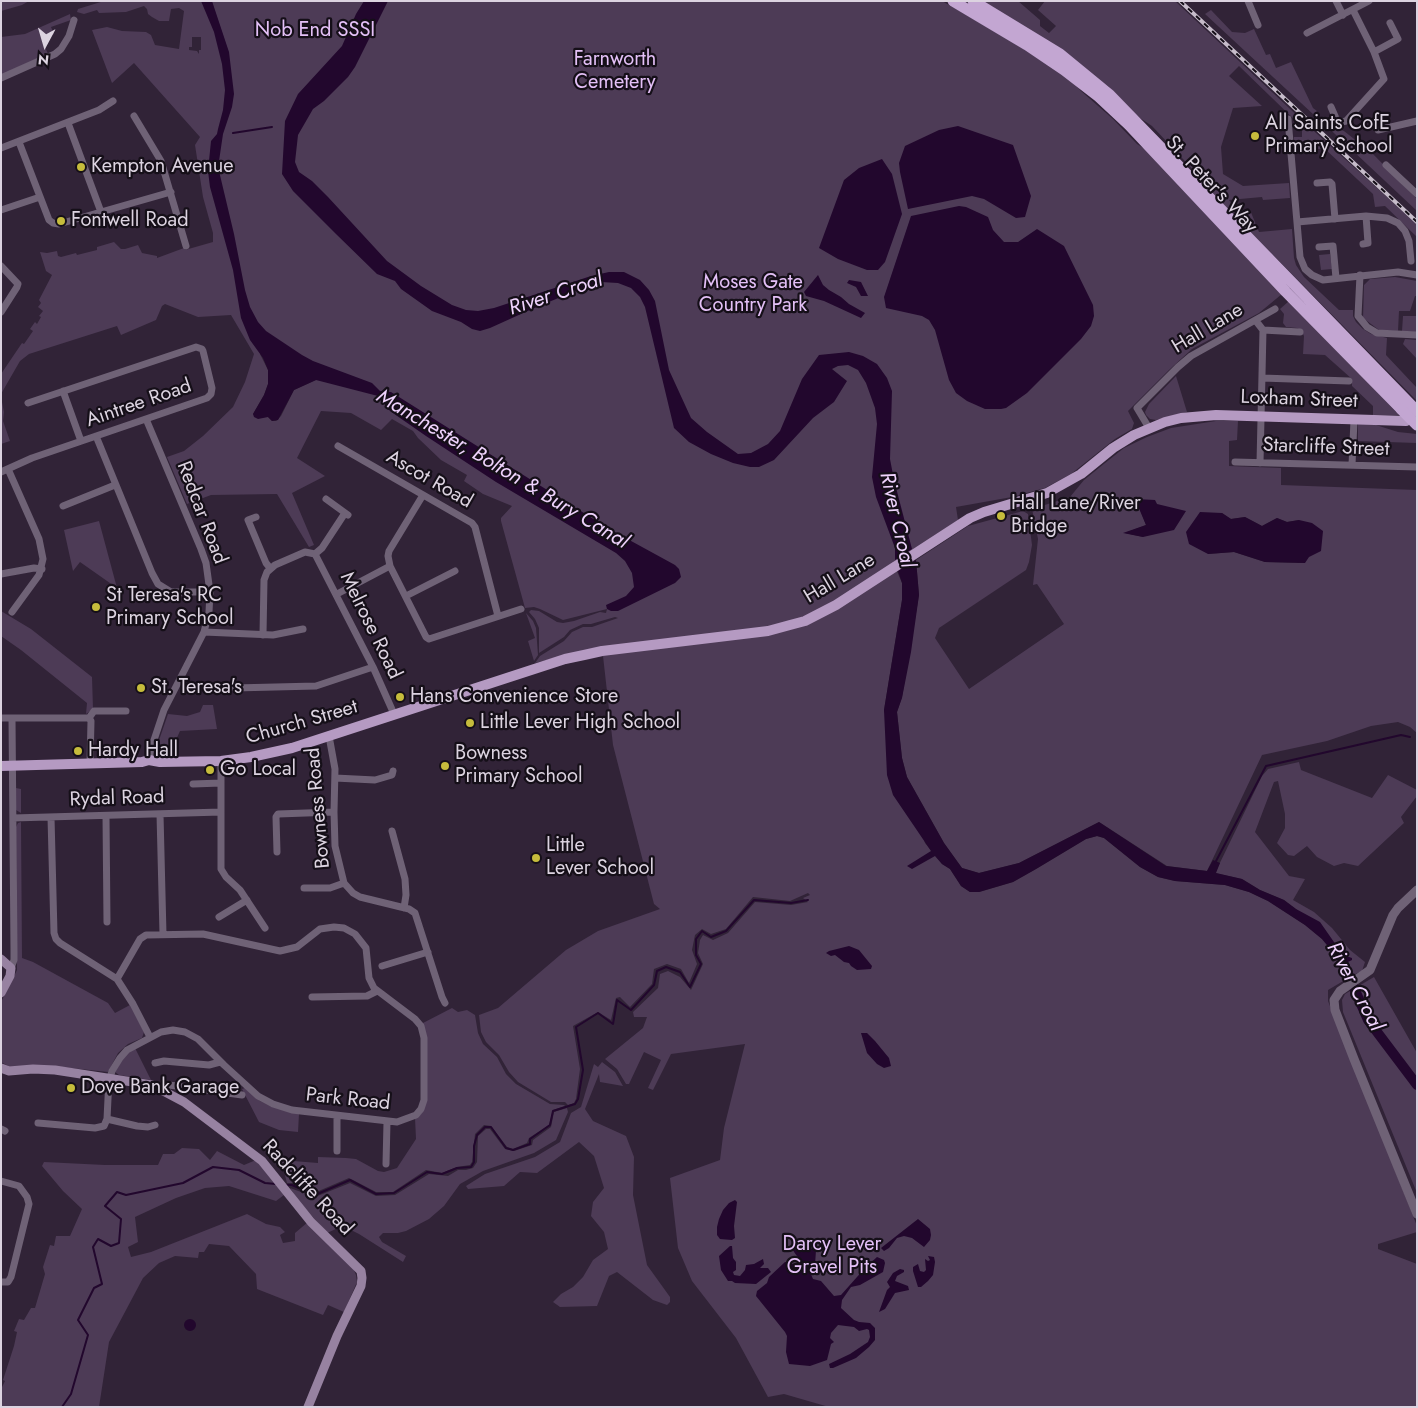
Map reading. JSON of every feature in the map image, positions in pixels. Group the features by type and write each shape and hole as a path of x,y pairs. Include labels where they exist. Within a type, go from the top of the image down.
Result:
{"highway":[{"name":"St. Peter's Way","path":"953,1 1027,45 1099,97 1129,125 1400,409 1412,425"},
{"name":"St. Peter's Way","path":"973,1 1060,54 1110,94 1416,410"}],"main road":[{"name":"Hall Lane","path":"602,651 779,629 805,620 836,606 970,518 1054,490 1081,474 1113,448 1150,428 1182,418 1216,415"},
{"name":"Loxham Street","path":"1216,415 1380,421 1412,425"},
{"name":"Church Street","path":"1,766 12,764 142,762 149,760 221,761 267,754 329,736 565,659 602,651"},
{"path":"1,959 11,968 10,976 1,993"},
{"name":"Radcliffe Road","path":"2,1069 10,1071 56,1070 152,1085 171,1094 262,1161 311,1222 361,1272 361,1286 336,1336 308,1407"}],"street":[{"path":"1248,1 1258,25"},
{"path":"1336,1 1343,15"},
{"path":"1307,33 1369,1"},
{"path":"1331,108 1338,122 1346,121 1383,80 1384,76 1353,10"},
{"path":"1,78 55,54 61,49 74,25 74,20"},
{"path":"1374,52 1398,40 1390,22"},
{"path":"1,148 99,110 114,102"},
{"path":"134,116 137,125 161,161 171,192 183,242"},
{"path":"1288,119 1301,264 1312,276 1324,280 1398,272 1417,275"},
{"path":"68,122 101,212"},
{"path":"1378,130 1417,122"},
{"path":"18,142 49,220 56,224 171,192"},
{"path":"1386,165 1417,194"},
{"path":"1317,183 1330,182 1332,184 1335,219"},
{"path":"1,210 40,196"},
{"path":"1297,222 1366,216 1387,218 1402,227 1409,241 1411,261"},
{"path":"1363,244 1368,243 1366,216"},
{"path":"1319,247 1333,246 1336,278"},
{"path":"1,266 16,281 18,286 1,312"},
{"path":"1360,275 1358,316 1367,327 1378,333 1417,335"},
{"name":"Hall Lane","path":"1150,428 1137,408 1171,374 1191,356 1275,309"},
{"path":"1256,320 1264,330 1260,463"},
{"path":"1264,330 1300,332"},
{"name":"Aintree Road","path":"5,470 32,458 209,397 212,388 202,349 193,348 28,403"},
{"path":"1262,378 1349,381"},
{"path":"63,391 81,441"},
{"name":"Redcar Road","path":"146,419 201,549 208,571 210,592 209,612 204,632 167,703 149,760"},
{"path":"1352,465 1354,420"},
{"path":"96,436 158,584 170,592 210,592"},
{"name":"Ascot Road","path":"338,446 474,525 498,616"},
{"name":"Starcliffe Street","path":"1235,462 1417,468"},
{"path":"5,470 39,539 42,555 42,569 12,612"},
{"path":"63,506 115,485"},
{"path":"423,495 389,551 388,556 390,566 426,636 429,639 521,609"},
{"path":"263,635 264,580 270,568 305,552 315,554 322,548 346,514 326,499"},
{"path":"256,517 248,520 266,563 270,568"},
{"name":"Melrose Road","path":"315,554 337,594 394,714"},
{"path":"337,594 390,566"},
{"path":"1,574 34,568 42,569"},
{"path":"406,596 455,571"},
{"path":"204,632 273,635 303,629"},
{"path":"234,688 316,686 373,667"},
{"path":"89,718 94,711 121,709"},
{"path":"1,718 89,718"},
{"path":"11,968 14,960 12,718"},
{"path":"89,718 91,721 90,764"},
{"name":"Bowness Road","path":"329,736 334,760 336,854 344,883 353,893 360,897 404,908"},
{"path":"221,761 221,869 226,878 238,887 261,926"},
{"path":"335,778 375,780 392,775 394,771"},
{"path":"193,784 221,783"},
{"name":"Rydal Road","path":"13,818 222,812"},
{"path":"277,852 276,817 278,814 334,812"},
{"path":"160,814 163,934"},
{"path":"106,816 108,922"},
{"path":"51,817 54,933 56,939 117,979 133,1004 150,1037"},
{"path":"392,831 405,879 406,895 404,908 415,913 445,1003"},
{"path":"304,888 330,888 344,883"},
{"path":"1417,890 1393,915 1372,966 1363,976 1340,991 1335,997 1335,1010 1417,1214"},
{"path":"219,907 221,916 247,900"},
{"path":"117,979 140,939 146,935 203,934 280,951 298,946 320,929 344,928 355,934 364,943 368,954 369,978 371,985 377,991 367,996 312,996"},
{"path":"382,966 396,964 428,952"},
{"name":"Park Road","path":"110,1078 112,1071 124,1052 150,1037 167,1031 185,1032 198,1039 253,1092 273,1104 294,1110 387,1122 408,1119 418,1112 423,1105 424,1038 419,1023 377,991"},
{"path":"155,1063 164,1061 209,1064 220,1062"},
{"path":"38,1123 100,1128 104,1126 107,1119 110,1078"},
{"path":"169,1085 242,1095"},
{"path":"171,1094 182,1087"},
{"path":"337,1116 334,1143 337,1151"},
{"path":"107,1119 136,1126 148,1127 155,1125"},
{"path":"386,1164 390,1154 387,1122"},
{"path":"1,1181 19,1186 27,1197 28,1204 10,1281 1,1282"}],"green space":[{"path":"1,1 29,1 1,11"},
{"name":"Moses Gate Country Park","path":"104,1 942,1 1011,41 1069,78 1137,144 1148,151 1282,294 1259,313 1192,349 1128,411 1134,423 1132,429 1115,439 1071,474 1045,488 1012,497 956,507 958,520 893,562 902,583 902,600 884,710 925,843 942,864 950,869 961,886 970,892 979,892 1013,882 1086,839 1097,836 1104,838 1140,867 1158,877 1175,881 1225,885 1249,892 1268,901 1305,925 1322,939 1337,957 1345,980 1328,990 1328,1001 1417,1226 1417,1232 1378,1244 1378,1249 1417,1264 1417,1407 829,1407 784,1394 768,1397 736,1338 692,1281 678,1248 670,1178 720,1160 724,1128 745,1044 671,1054 653,1090 648,1088 661,1060 644,1052 629,1084 626,1084 617,1069 605,1059 643,1028 647,1017 634,1017 633,1012 658,988 660,974 668,971 680,977 691,990 703,964 698,953 700,940 703,935 713,940 728,933 755,902 791,905 808,902 803,898 810,895 808,893 790,901 753,897 726,929 711,934 702,929 695,935 692,950 697,964 689,983 681,969 667,964 654,969 652,984 630,1007 620,997 616,998 611,1020 598,1012 573,1026 580,1069 574,1103 568,1105 565,1102 551,1102 518,1082 509,1072 499,1055 486,1042 481,1032 479,1015 498,1008 566,950 598,931 660,909 654,904 613,745 603,656 570,654 535,663 540,656 564,641 572,632 583,627 592,627 618,618 583,624 570,630 564,637 539,653 539,628 529,612 531,610 539,611 557,622 563,623 600,612 606,613 607,609 563,620 534,607 525,608 501,521 501,518 512,506 483,494 464,481 467,475 441,460 413,431 392,419 381,430 351,413 321,411 297,458 325,476 292,493 314,545 309,547 277,494 211,495 187,504 167,457 184,451 203,436 233,407 245,382 254,354 231,315 198,317 165,304 162,306 156,320 121,335 117,326 29,354 20,361 1,394 1,374 22,343 24,344 33,331 30,329 35,322 37,324 41,317 39,316 43,311 38,307 41,303 39,300 52,275 46,271 40,252 57,251 58,256 61,257 76,253 77,255 97,250 97,247 114,242 121,249 138,245 142,253 157,256 157,258 184,248 185,250 213,242 213,233 203,197 195,145 200,137 134,63 112,83 92,30 107,27 122,31 146,32 151,35 155,45 179,49 184,11 179,8 171,9 169,21 159,21 148,14 144,6 126,12 99,13 97,10 84,14 77,12 78,9","holes":["192,37 201,37 201,50 199,50 199,54 197,51 189,50 189,47 192,47","260,354 316,380 294,390 281,416 276,421 253,414 268,384 268,370"]},
{"path":"982,1 1018,1 1040,20 1040,26 1049,33 1056,26 1038,10 1045,1 1175,1 1305,123 1417,224 1417,237 1385,206 1375,207 1373,194 1325,149 1316,149 1316,146 1294,147 1294,137 1302,137 1302,127 1239,66 1229,76 1262,106 1233,108 1221,147 1223,174 1243,186 1289,183 1290,198 1263,200 1262,197 1229,200 1236,210 1250,210 1259,232 1292,229 1294,258 1304,277 1339,310 1353,310 1356,322 1363,329 1371,334 1387,338 1386,355 1417,388 1417,401 1219,200 1152,126 1140,118 1108,86"},
{"path":"1211,10 1232,32 1245,33 1254,29 1266,55 1270,54 1276,68 1291,62 1313,108 1317,111 1314,115 1205,14"},
{"path":"70,14 71,20 51,27 54,34 42,40 48,54 1,75 1,37 25,34"},
{"path":"1321,117 1334,127 1344,131 1373,154 1417,199 1417,211 1319,119"},
{"path":"1330,254 1332,269 1321,270 1319,255"},
{"path":"1395,277 1417,281 1417,296 1415,296 1410,311 1399,311 1398,331 1379,330 1363,318 1364,285 1370,279"},
{"path":"1289,301 1399,415 1373,415 1373,406 1352,386 1352,379 1325,355 1303,354 1304,336 1301,330 1286,327 1283,323 1284,314 1280,309"},
{"path":"1403,316 1417,316 1417,332 1402,331"},
{"path":"1405,339 1417,340 1417,359 1403,344"},
{"path":"1176,376 1187,412 1156,420 1150,419 1145,412 1149,404"},
{"path":"1,397 4,412 3,421 10,441 1,444"},
{"path":"1216,421 1238,421 1237,440 1229,441 1229,466 1281,468 1281,485 1417,490 1417,733 1410,727 1398,722 1371,726 1327,741 1262,755 1207,871 1167,866 1099,822 1019,863 979,873 962,868 944,843 907,777 902,758 897,712 902,697 919,595 916,560 968,526 1023,511 1028,514 1032,545 1026,570 939,628 935,638 969,689 1064,624 1037,584 1033,585 1038,539 1032,509 1070,497 1084,480 1124,448 1171,428","holes":["1136,499 1157,504 1143,537 1125,533 1146,525","1222,513 1231,519 1245,517 1262,526 1277,518 1287,522 1299,520 1304,563 1265,562 1234,552 1208,554"]},
{"path":"1358,423 1376,425 1398,432 1417,434 1417,443 1358,441"},
{"path":"99,521 117,588 80,562 73,571 64,530"},
{"path":"1,611 31,629 92,677 93,709 86,714 87,703 1,636"},
{"path":"526,613 536,628 538,655 534,661 528,641 535,638"},
{"path":"203,705 213,705 217,729 180,731 175,742 176,757 159,755 157,746 168,714 187,716 200,712"},
{"path":"1299,762 1301,770 1372,798 1388,775 1417,790 1417,796 1401,817 1404,823 1358,866 1344,863 1334,866 1317,857 1307,846 1294,856 1288,855 1277,843 1285,828 1285,814 1278,781 1274,782 1255,832 1289,876 1305,879 1293,900 1314,912 1332,928 1350,950 1365,962 1362,971 1353,975 1343,955 1296,909 1284,900 1260,890 1242,879 1215,873 1262,776 1268,769"},
{"path":"16,788 21,789 21,813 16,810"},
{"path":"21,822 22,958 33,962 108,1003 115,1013 130,1005 144,1032 142,1038 128,1044 118,1053 108,1072 52,1066 10,1067 1,1062 1,1002 17,970 16,827"},
{"path":"1374,977 1417,1053 1417,1193 1343,1012 1342,1000 1345,994"},
{"path":"452,1008 458,1012 467,1010 475,1015 478,1033 483,1044 497,1057 506,1074 516,1084 550,1104 565,1106 553,1110 549,1125 529,1138 527,1143 513,1149 507,1147 491,1126 484,1125 475,1134 470,1165 457,1167 442,1173 426,1170 393,1192 376,1192 349,1178 314,1193 293,1183 287,1183 281,1160 318,1163 318,1157 346,1158 356,1159 378,1171 384,1172 397,1168 416,1139 415,1118 422,1113 423,1023"},
{"path":"135,1048 151,1080 119,1075 115,1072 124,1056"},
{"path":"602,1062 615,1072 623,1086 600,1082 599,1074 585,1109 593,1121 626,1136 634,1157 633,1195 647,1265 670,1297 670,1302 667,1305 653,1300 617,1272 609,1276 597,1306 560,1307 553,1302 561,1294 573,1287 583,1277 593,1260 608,1249 604,1232 591,1216 593,1202 604,1188 594,1156 579,1142 537,1173 520,1172 504,1186 468,1189 466,1186 485,1174 535,1157 560,1142 571,1113 581,1107 594,1064 598,1067"},
{"path":"245,1088 260,1101 270,1106 299,1114 298,1132 279,1130 259,1122 242,1089"},
{"path":"567,1108 568,1112 556,1140 534,1153 483,1171 460,1184 444,1206 429,1219 406,1231 383,1233 379,1237 382,1242 406,1256 403,1262 347,1228 338,1228 327,1233 297,1199 290,1188 315,1197 350,1183 376,1196 395,1195 429,1174 448,1176 458,1170 473,1168 477,1162 478,1136 486,1129 490,1129 505,1149 514,1151 532,1145 533,1140 551,1127 554,1112"},
{"path":"182,1148 199,1149 210,1160 217,1151 244,1165 256,1160 284,1195 276,1201 229,1186 205,1188 176,1198 135,1217 138,1242 128,1247 131,1257 151,1252 247,1214 266,1224 280,1227 285,1232 280,1235 283,1243 295,1241 295,1233 308,1222 353,1268 356,1275 357,1282 344,1312 328,1305 323,1315 257,1289 256,1274 229,1246 209,1244 204,1252 199,1252 198,1258 175,1256 159,1263 143,1278 109,1342 99,1407 1,1407 1,1389 5,1381 3,1380 17,1332 14,1331 19,1319 24,1320 31,1308 35,1308 45,1274 43,1267 50,1245 54,1246 56,1236 70,1236 82,1209 63,1191 42,1166 44,1162 158,1165 163,1154 174,1154"}],"water":[{"name":"Manchester, Bolton & Bury Canal","path":"201,1 212,1 229,52 234,94 232,107 223,134 219,171 245,290 250,307 258,322 266,331 313,361 372,383 380,391 391,392 611,530 675,565 679,569 681,577 675,583 618,611 607,609 606,605 626,596 634,587 632,573 625,561 616,553 496,482 426,436 390,411 378,396 316,380 294,390 278,420 272,421 268,417 258,419 254,417 253,414 268,384 268,370 263,358 250,340 241,318 233,270 210,187 208,171 211,141 217,134 223,110 225,90 222,64 214,32"},
{"path":"364,1 388,1 355,67 348,77 324,101 313,109 298,135 295,162 299,172 312,181 328,197 387,261 421,286 452,305 466,310 478,311 494,308 591,276 609,272 624,272 640,280 649,290 655,301 669,370 691,418 738,454 751,453 768,444 780,431 802,379 819,355 849,352 863,356 877,364 887,378 892,391 890,459 912,549 895,560 895,548 876,497 872,477 877,424 875,408 866,383 858,370 848,365 832,369 847,381 834,402 813,418 774,460 759,467 733,463 689,442 674,428 645,307 640,297 631,288 618,283 601,282 580,289 490,328 480,331 472,329 461,322 432,311 401,289 395,281 377,274 293,191 282,174 285,121 298,94 342,46"},
{"path":"958,126 1013,145 1031,196 1025,217 1016,218 984,199 972,196 908,209 899,163 905,146 939,130"},
{"path":"882,159 892,174 902,214 885,262 878,270 867,270 838,259 819,248 844,180 859,168"},
{"path":"959,206 966,207 988,217 993,230 1004,242 1018,242 1037,229 1064,246 1093,305 1094,316 1091,326 1081,339 1027,393 1006,408 985,409 967,401 956,393 949,380 935,330 929,320 922,316 886,308 884,297 911,216"},
{"path":"818,275 823,285 829,290 865,313 861,318 824,301 806,296 804,292"},
{"path":"849,280 861,282 868,296 861,296 856,287 847,283"},
{"path":"1135,499 1155,500 1157,504 1186,511 1174,530 1143,537 1123,533 1146,525"},
{"path":"1200,512 1222,513 1231,519 1245,517 1262,526 1277,518 1287,522 1299,520 1312,523 1323,531 1321,551 1309,557 1305,563 1265,562 1234,552 1208,554 1189,544 1186,532"},
{"path":"916,560 919,595 911,652 902,698 897,712 902,758 907,777 944,843 962,868 979,873 1019,863 1099,822 1166,866 1207,871 1213,860 1220,863 1216,873 1242,879 1260,890 1284,900 1320,922 1343,955 1352,958 1348,962 1353,975 1345,980 1337,957 1322,939 1305,925 1268,901 1249,892 1225,885 1175,881 1158,877 1140,867 1104,838 1097,836 1086,839 1013,882 979,892 970,892 961,886 950,869 935,856 912,869 907,866 931,851 893,795 887,775 884,710 902,600 902,583 898,571"},
{"path":"849,946 859,950 872,966 871,969 857,970 835,955 831,956 826,953"},
{"path":"861,1033 867,1033 875,1041 889,1058 891,1066 884,1068 877,1064 867,1053"},
{"path":"735,1200 737,1202 734,1226 735,1238 732,1240 720,1239 717,1235 719,1219 723,1210 729,1203"},
{"path":"918,1219 930,1229 930,1240 924,1247 912,1238 904,1236 897,1238 884,1251 881,1248"},
{"path":"732,1246 733,1258 736,1262 734,1275 740,1276 745,1270 746,1265 754,1264 763,1259 764,1264 760,1268 768,1268 771,1272 756,1284 728,1281 721,1270 719,1256"},
{"path":"813,1248 816,1250 815,1265 810,1272 813,1279 821,1281 834,1296 841,1295 877,1257 884,1260 885,1263 883,1272 860,1285 851,1287 842,1300 841,1308 854,1320 870,1323 875,1328 875,1340 856,1358 833,1368 830,1368 829,1364 850,1354 868,1342 870,1337 869,1330 859,1331 854,1327 838,1325 831,1333 830,1338 834,1342 831,1344 827,1360 810,1366 789,1364 786,1352 787,1336 756,1296 757,1291 767,1283 769,1277 785,1262 799,1267 799,1259 792,1249 803,1251"},
{"path":"928,1256 934,1257 933,1275 921,1287 918,1287 913,1267 918,1264 920,1271 924,1272 926,1270 925,1259 930,1260"},
{"path":"900,1269 904,1270 904,1272 897,1276 895,1281 908,1286 909,1290 895,1293 885,1309 879,1312 887,1290 890,1287 887,1282 893,1273"},
{"path":"188,1319 192,1319 196,1325 192,1331 188,1331 184,1327 184,1323"}],"waterway":[{"path":"233,133 272,127"},
{"path":"1215,863 1266,766 1401,735 1410,737"},
{"path":"286,1185 292,1185 315,1195 350,1180 376,1194 394,1193 427,1172 442,1174 457,1168 471,1167 474,1162 474,1146 477,1135 485,1127 491,1127 506,1148 513,1150 530,1144 530,1139 550,1125 553,1111 575,1104 578,1099 583,1070 576,1027 598,1013 613,1024 617,1000 631,1010 654,985 657,971 666,967 680,972 690,987 701,964 696,955 696,939 702,931 711,937 726,931 754,900 791,903 808,900"},
{"name":"River Croal","path":"1344,965 1368,1020 1417,1085"},
{"path":"62,1407 71,1394 88,1335 78,1320 94,1288 102,1284 93,1247 98,1239 111,1246 119,1243 121,1219 105,1206 117,1192 126,1195 183,1183 213,1167 239,1170 265,1183 276,1184"}],"railway":[{"path":"1180,1 1417,222"}],"place":[{"name":"All Saints CofE Primary School","path":"1255,136"},
{"name":"Kempton Avenue","path":"81,167"},
{"name":"Fontwell Road","path":"61,221"},
{"name":"Hall Lane/River Bridge","path":"1001,516"},
{"name":"St Teresa's RC Primary School","path":"96,607"},
{"name":"St. Teresa's","path":"141,688"},
{"name":"Hans Convenience Store","path":"400,697"},
{"name":"Little Lever High School","path":"470,723"},
{"name":"Hardy Hall","path":"78,751"},
{"name":"Bowness Primary School","path":"445,766"},
{"name":"Go Local","path":"210,770"},
{"name":"Little Lever School","path":"536,858"},
{"name":"Dove Bank Garage","path":"71,1088"}],"park label":[{"name":"Nob End SSSI","path":"315,31"},
{"name":"Farnworth Cemetery","path":"615,72"},
{"name":"Darcy Lever Gravel Pits","path":"832,1256"}]}
